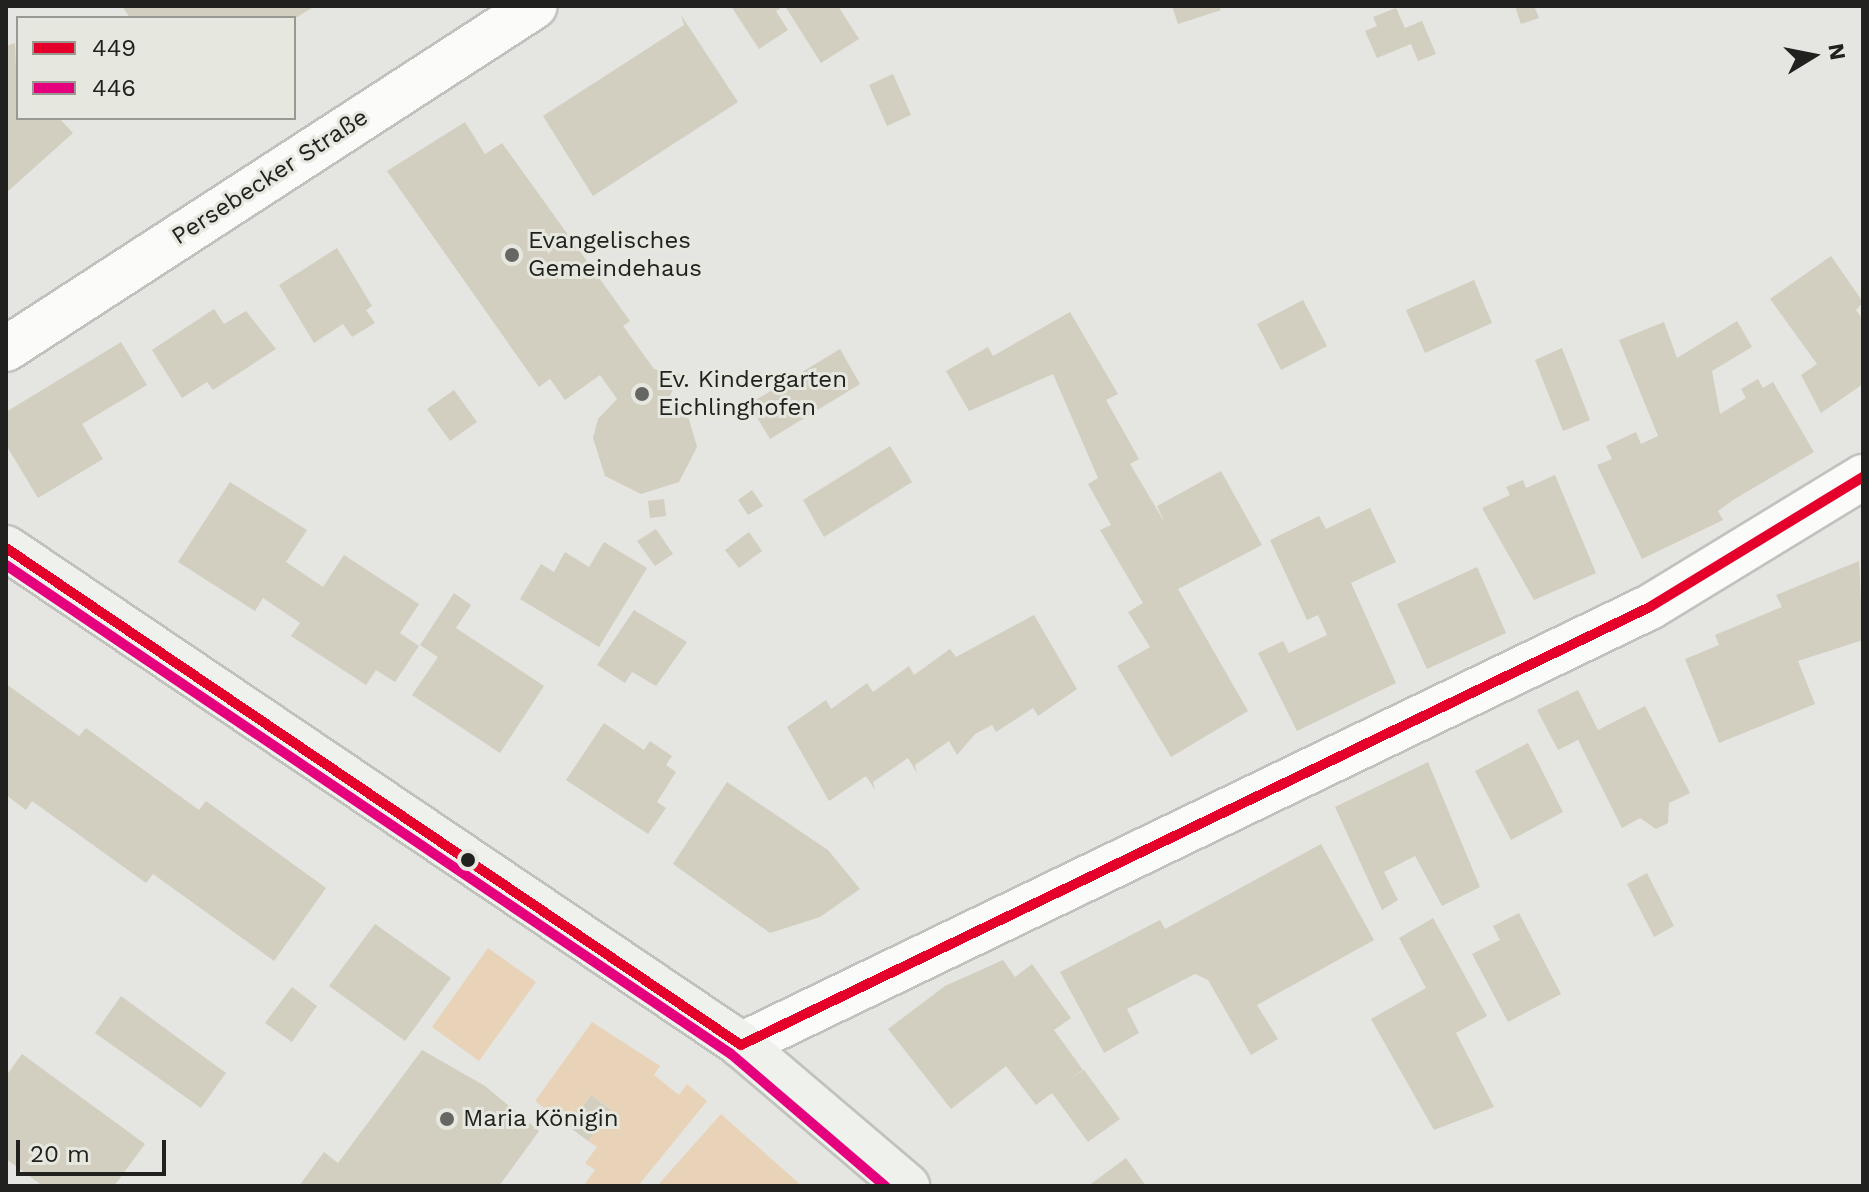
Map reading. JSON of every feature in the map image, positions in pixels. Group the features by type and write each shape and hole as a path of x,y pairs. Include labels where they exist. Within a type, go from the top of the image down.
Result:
{"main road":[{"path":"6,548 741,1045 907,1186"}],"street":[{"name":"Persebecker Straße","path":"6,349 535,6"},
{"path":"741,1045 1636,614 1863,477"}],"shaded area":[{"path":"488,948 536,982 479,1061 432,1027"},
{"path":"592,1022 660,1066 654,1075 679,1095 687,1084 707,1101 638,1186 583,1186 595,1170 585,1163 597,1147 588,1141 609,1108 591,1095 568,1126 535,1101"},
{"path":"721,1114 802,1186 657,1186"}],"building":[{"path":"122,6 315,6 296,18 129,16"},
{"path":"731,6 784,6 776,11 788,30 759,49"},
{"path":"785,6 838,6 859,39 821,63"},
{"path":"1172,6 1219,6 1221,10 1178,24"},
{"path":"1515,6 1534,6 1539,18 1521,24"},
{"path":"1396,8 1405,28 1422,21 1436,54 1418,61 1411,44 1377,58 1365,31 1377,26 1373,17"},
{"path":"681,15 738,102 593,196 543,116 684,25"},
{"path":"15,43 16,120 61,120 73,133 6,193 6,46"},
{"path":"893,74 911,115 887,126 869,85"},
{"name":"Evangelisches Gemeindehaus","path":"465,122 485,154 502,143 630,321 623,326 654,369 680,374 670,396 686,409 697,447 679,482 641,494 605,476 593,438 598,419 617,399 600,375 565,400 550,379 539,387 387,171"},
{"path":"337,248 372,306 366,310 375,323 352,337 343,324 314,343 279,285"},
{"path":"1831,256 1863,302 1856,310 1863,320 1863,384 1821,413 1801,375 1817,364 1770,299"},
{"path":"1474,280 1492,323 1425,353 1406,310"},
{"path":"1303,300 1327,346 1281,370 1257,324"},
{"path":"214,309 224,324 246,311 276,349 213,390 207,382 182,398 152,350"},
{"path":"1070,312 1118,394 1106,400 1139,459 1130,464 1165,523 1157,506 1221,471 1262,545 1178,589 1248,711 1171,757 1117,666 1150,647 1128,612 1143,603 1100,530 1111,525 1088,484 1098,478 1053,374 969,411 946,371 988,347 993,356"},
{"path":"1737,321 1752,347 1712,371 1720,414 1746,398 1741,389 1758,379 1763,388 1773,382 1814,452 1718,511 1723,520 1642,559 1597,465 1612,459 1606,446 1636,432 1641,444 1658,436 1619,340 1664,322 1677,358"},
{"path":"121,342 147,385 82,424 103,459 38,498 6,445 6,412"},
{"path":"1562,348 1590,420 1563,431 1535,360"},
{"path":"840,349 860,384 770,439 749,404"},
{"path":"454,390 477,422 450,441 427,409"},
{"path":"890,446 912,482 824,537 803,500"},
{"path":"1555,475 1596,573 1534,600 1482,508 1510,495 1506,487 1523,480 1526,488"},
{"path":"230,482 307,530 286,562 323,587 344,555 419,604 400,633 419,646 395,682 376,670 366,685 291,636 300,623 263,598 255,611 178,562"},
{"path":"752,490 763,506 748,515 738,500"},
{"path":"664,499 666,516 650,518 648,501"},
{"path":"1370,508 1396,562 1351,583 1396,683 1297,731 1258,653 1283,641 1289,653 1327,635 1318,615 1307,620 1270,540 1319,516 1326,529"},
{"path":"656,529 673,554 655,566 637,541"},
{"path":"749,532 762,551 739,568 725,550"},
{"path":"604,542 647,568 599,647 520,599 541,564 554,572 565,552 589,567"},
{"path":"1859,561 1863,640 1798,661 1815,704 1719,743 1685,659 1719,645 1715,635 1782,607 1776,595"},
{"path":"1477,567 1506,633 1427,669 1397,604"},
{"path":"454,593 471,605 456,628 544,686 500,753 412,695 438,657 420,645"},
{"path":"634,610 687,642 656,686 632,672 625,683 597,665"},
{"path":"1034,615 1077,689 1038,716 1033,708 996,732 992,725 975,734 957,755 949,741 915,765 917,773 908,758 873,782 875,790 866,776 829,801 787,727 826,700 831,709 867,683 873,692 909,666 914,675 950,649 956,657"},
{"path":"6,684 79,736 86,728 199,810 206,801 326,888 274,961 153,874 146,883 32,801 26,810 6,795"},
{"path":"1578,690 1598,730 1645,706 1690,793 1669,803 1668,823 1656,829 1640,818 1622,828 1578,740 1558,750 1537,710"},
{"path":"604,723 644,750 650,741 672,756 666,765 676,772 657,802 666,808 648,834 566,780"},
{"path":"1528,743 1563,812 1511,840 1475,771"},
{"path":"1428,762 1480,887 1442,906 1415,856 1384,872 1398,900 1382,910 1335,807"},
{"path":"727,782 828,850 860,889 820,917 770,933 673,864"},
{"path":"1321,844 1374,940 1257,1005 1278,1039 1251,1055 1208,980 1195,974 1127,1009 1139,1033 1104,1053 1060,972 1160,920 1165,929"},
{"path":"1647,873 1674,926 1654,937 1627,884"},
{"path":"1519,913 1561,994 1508,1022 1472,954 1500,940 1493,926"},
{"path":"1433,918 1487,1016 1456,1033 1494,1107 1434,1130 1371,1019 1426,988 1399,938"},
{"path":"375,924 451,978 405,1041 329,986"},
{"path":"1003,960 1015,977 1032,964 1071,1018 1054,1030 1083,1070 1065,1083 1084,1070 1120,1119 1088,1142 1052,1093 1036,1105 1006,1066 951,1109 888,1029 945,986"},
{"path":"292,987 317,1006 292,1042 265,1023"},
{"path":"121,996 226,1073 201,1108 95,1033"},
{"name":"Maria Königin","path":"422,1050 485,1086 539,1131 499,1186 299,1186 324,1152 338,1163"},
{"path":"22,1054 145,1144 114,1186 43,1186 6,1159 6,1076"},
{"path":"591,1095 611,1110 588,1141 568,1126"},
{"path":"1126,1158 1146,1186 1088,1186"}],"transit line":[{"name":"449","path":"741,1045 1650,607 1863,477"},
{"name":"449","path":"6,548 741,1045"},
{"name":"446","path":"6,565 731,1054 885,1186"}],"place":[{"name":"Evangelisches Gemeindehaus","path":"512,255"},
{"name":"Ev. Kindergarten Eichlinghofen","path":"642,394"},
{"name":"Maria Königin","path":"447,1119"}]}
